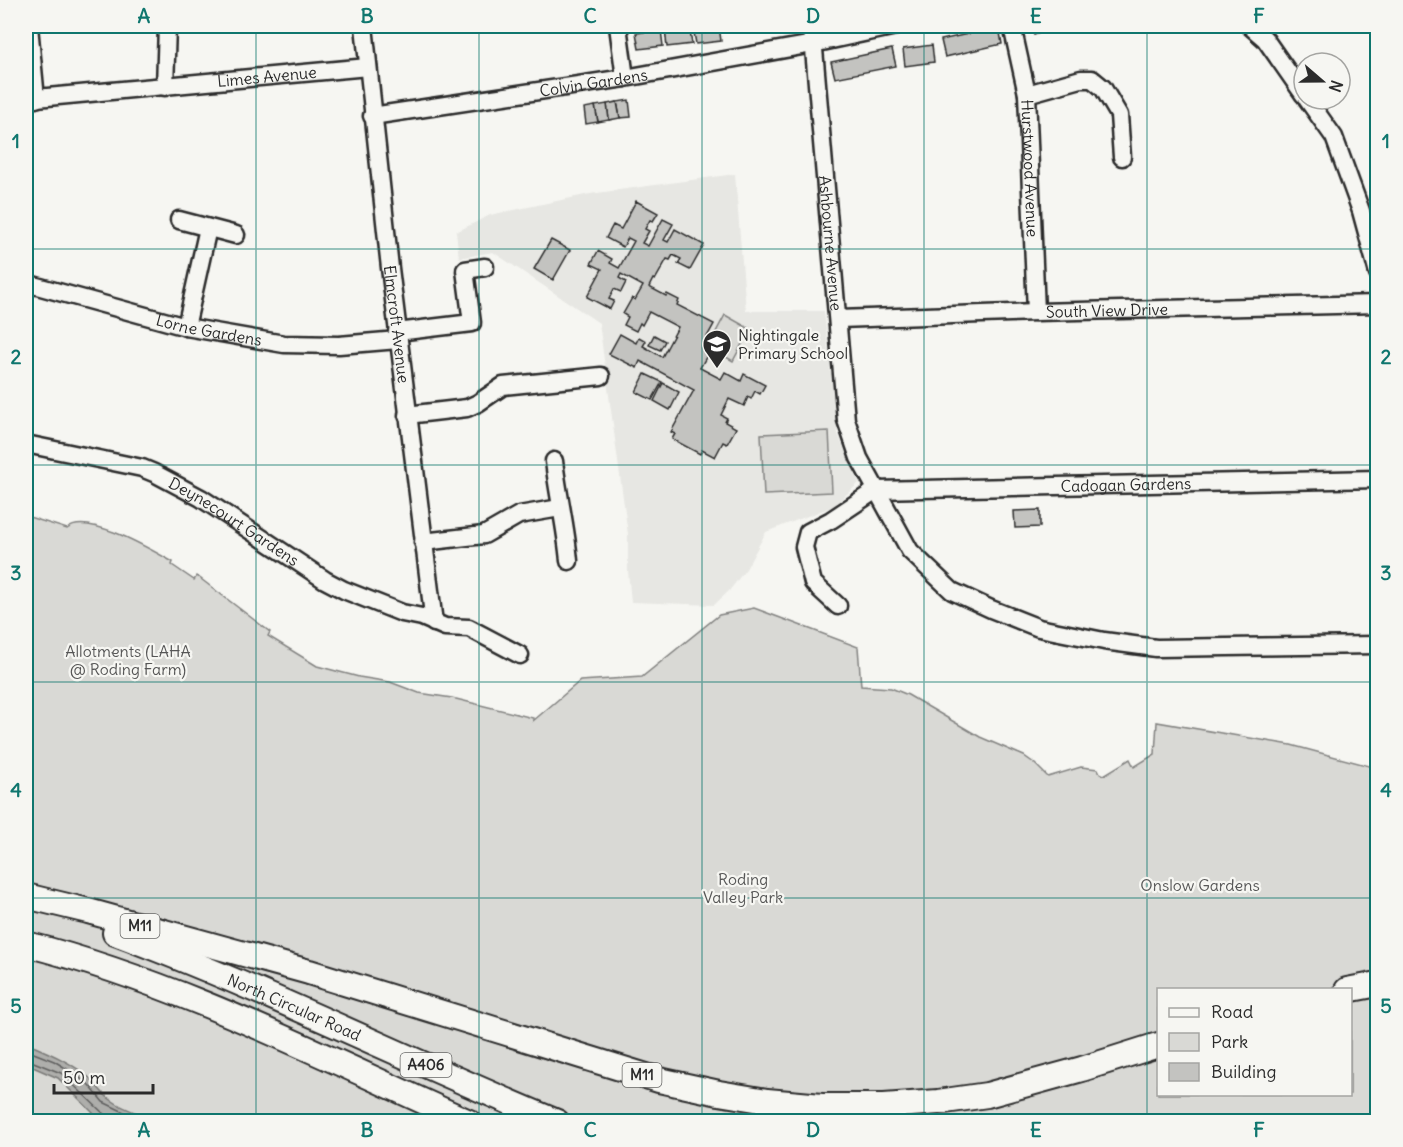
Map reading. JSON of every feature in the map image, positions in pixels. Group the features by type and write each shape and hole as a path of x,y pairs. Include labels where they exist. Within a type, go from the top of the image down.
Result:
{"highway":[{"name":"M11","path":"26,898 88,911 309,972 659,1080 719,1093 822,1107 938,1102 987,1095 1157,1045"},
{"name":"North Circular Road","path":"26,898 296,1006 557,1122"},
{"name":"North Circular Road","path":"26,944 94,964 230,1015 469,1122"},
{"path":"1352,989 1377,984"}],"street":[{"path":"29,26 31,99"},
{"path":"165,87 167,26"},
{"name":"Elmcroft Avenue","path":"364,26 372,116 407,415 434,623"},
{"path":"618,26 625,78"},
{"name":"Ashbourne Avenue","path":"812,26 846,420 860,458 876,490"},
{"name":"Colvin Gardens","path":"372,116 625,78 813,44 896,26"},
{"name":"Hurstwood Avenue","path":"1011,26 1027,94 1036,312"},
{"path":"1250,26 1264,39 1292,78"},
{"name":"Limes Avenue","path":"31,99 368,67"},
{"path":"1027,94 1081,79 1092,80 1103,88 1119,115 1122,157"},
{"path":"1316,111 1334,137 1361,211 1377,273"},
{"path":"179,220 236,235"},
{"path":"186,327 208,228"},
{"name":"Lorne Gardens","path":"26,283 186,327 284,344 339,345 472,323 465,270 485,267"},
{"name":"South View Drive","path":"838,319 1377,304"},
{"path":"407,415 467,408 503,386 601,376"},
{"name":"Deynecourt Gardens","path":"26,444 142,468 154,473 201,498 335,585 402,614 422,617 434,623 456,628 469,628 520,655"},
{"path":"554,461 560,508 565,520 569,561"},
{"name":"Cadogan Gardens","path":"876,490 1377,478"},
{"path":"838,606 813,583 804,547 808,532 831,520 876,490 910,551 952,591 1028,625 1104,641 1156,648 1377,645"},
{"path":"423,542 484,535 519,515 560,508"}],"shaded area":[{"name":"Nightingale Primary School","path":"735,174 746,311 824,311 838,434 859,483 834,506 766,532 746,569 729,591 714,605 631,602 628,534 599,323 493,252 459,258 456,232 490,215 590,194"}],"green space":[{"path":"725,315 750,329 733,361 708,347"},
{"path":"829,431 832,492 764,495 761,434"},
{"name":"Roding Valley Park","path":"26,516 67,529 76,525 89,525 136,542 173,562 172,565 194,580 197,576 270,632 268,636 317,666 390,682 419,693 452,698 533,718 533,721 580,681 642,677 719,615 754,608 858,647 861,686 891,688 908,695 980,737 1024,756 1048,777 1081,767 1098,769 1104,775 1130,759 1134,767 1155,754 1157,722 1291,745 1377,768 1377,1121 26,1121"}],"water":[{"path":"26,1043 76,1068 118,1105 161,1121 105,1121 97,1117 58,1078 26,1064"}],"building":[{"path":"689,26 692,44 667,47 665,29"},
{"path":"719,26 721,41 696,44 693,27"},
{"path":"1030,26 1059,26 1034,35"},
{"path":"999,27 1002,44 945,57 941,40"},
{"path":"661,30 663,46 639,49 636,33"},
{"path":"932,45 934,62 905,66 903,49"},
{"path":"892,49 896,66 835,78 831,62"},
{"path":"629,100 631,117 620,118 617,102"},
{"path":"617,102 620,118 609,120 607,104"},
{"path":"607,104 609,120 598,122 595,106"},
{"path":"595,106 598,122 586,124 584,108"},
{"path":"636,201 658,213 645,229 649,231 642,243 648,246 663,219 673,224 664,240 668,242 675,229 704,245 690,270 678,264 681,259 673,255 670,260 667,259 649,287 679,300 677,305 714,324 701,348 709,352 700,368 721,379 725,372 741,381 744,374 765,385 760,394 755,391 751,399 748,397 744,406 729,399 721,415 727,418 725,422 736,428 727,444 723,442 715,457 702,450 700,454 672,439 675,434 671,432 694,390 640,361 637,368 609,354 620,334 636,343 639,337 646,341 643,346 662,357 678,327 649,312 636,331 624,325 628,317 623,314 632,298 635,300 643,286 621,274 619,278 626,282 621,292 614,289 609,299 614,301 610,309 587,297 602,269 591,264 598,251 612,259 610,263 619,268 634,241 628,238 623,247 606,238 613,225 621,229"},
{"path":"551,240 570,250 553,280 534,269"},
{"path":"654,335 665,341 660,350 649,345"},
{"path":"645,374 662,382 652,400 636,392"},
{"path":"663,383 679,392 670,410 654,401"},
{"path":"1040,510 1040,527 1015,528 1014,511"}],"place":[{"name":"Nightingale Primary School","path":"717,370"}],"park label":[{"name":"Allotments (LAHA @ Roding Farm)","path":"128,660"},
{"name":"Onslow Gardens","path":"1200,885"}]}
